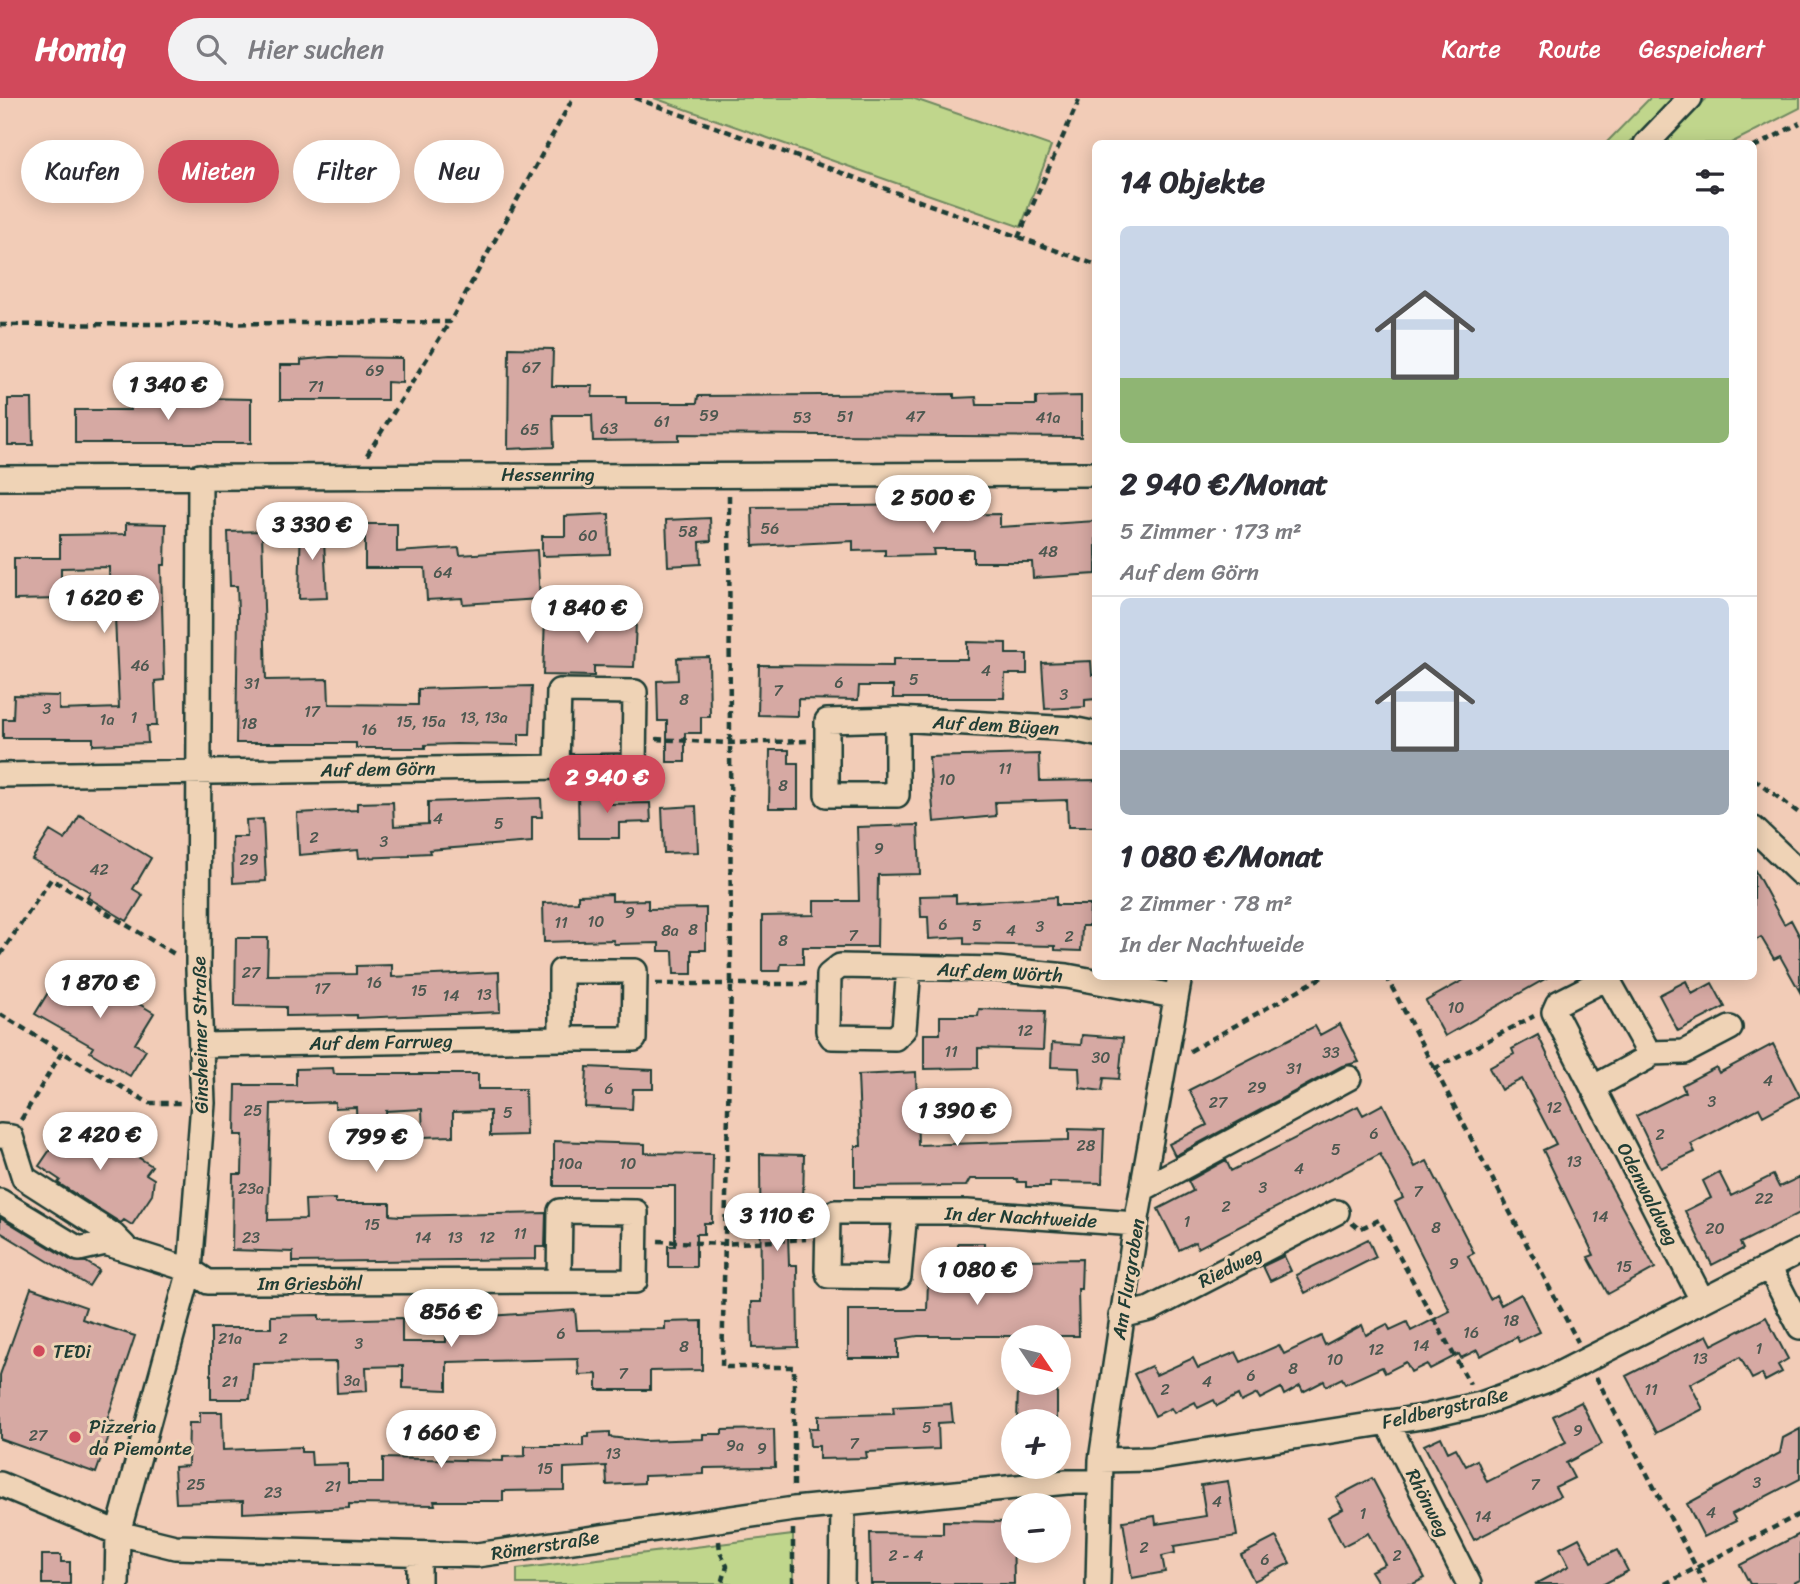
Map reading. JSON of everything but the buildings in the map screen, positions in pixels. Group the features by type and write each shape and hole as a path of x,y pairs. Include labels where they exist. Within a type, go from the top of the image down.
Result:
{"street":[{"path":"1650,140 1690,98"},
{"name":"Hessenring","path":"0,478 730,473 1092,474"},
{"name":"Ginsheimer Straße","path":"117,1584 118,1533 190,1270 203,1103 198,969 200,476"},
{"name":"Auf dem Görn","path":"0,775 634,766 635,692 559,691 557,765"},
{"path":"827,740 827,795 897,794 897,719"},
{"name":"Auf dem Bügen","path":"827,740 827,721 897,719 1072,729 1092,733"},
{"path":"1757,832 1800,873"},
{"name":"Auf dem Wörth","path":"909,968 904,1029 895,1038 832,1037 828,1031 829,975 840,966 997,969 1092,978"},
{"path":"561,1039 561,971 635,971 634,985"},
{"name":"Auf dem Wörth","path":"1111,980 1177,986"},
{"path":"1555,1008 1600,980"},
{"path":"1608,980 1649,1053"},
{"name":"Auf dem Farrweg","path":"201,1045 634,1039 634,985"},
{"name":"Am Flurgraben","path":"1098,1584 1100,1471 1121,1316 1166,1064 1177,986"},
{"name":"Odenwaldweg","path":"1555,1008 1702,1300"},
{"path":"1649,1053 1685,1052 1730,1028"},
{"path":"1594,1087 1647,1058 1649,1053"},
{"path":"1143,1189 1349,1078"},
{"path":"5,1137 24,1178 113,1235 127,1249"},
{"path":"0,1201 79,1249 105,1243 127,1249"},
{"name":"Im Griesböhl","path":"127,1249 190,1270 208,1282 417,1284 635,1281 636,1212 560,1211 559,1280"},
{"name":"In der Nachtweide","path":"827,1237 828,1218 835,1212 967,1212 1136,1224"},
{"path":"827,1237 830,1276 894,1279 901,1272 905,1212"},
{"name":"Riedweg","path":"1121,1316 1150,1309 1337,1212"},
{"name":"Feldbergstraße","path":"1100,1471 1152,1458 1387,1422 1481,1404 1545,1381 1800,1251"},
{"path":"1769,1266 1800,1327"},
{"name":"Rhönweg","path":"1387,1422 1469,1584"},
{"name":"Römerstraße","path":"0,1484 118,1533 175,1547 477,1555 794,1509 1067,1482 1100,1471"},
{"path":"842,1584 843,1504"},
{"path":"419,1555 419,1584"}],"path":[{"path":"355,475 450,322 573,98"},
{"path":"635,98 1092,264"},
{"path":"1018,238 1080,98"},
{"path":"1757,145 1800,123"},
{"path":"0,325 450,322"},
{"path":"730,473 728,743 731,983 722,1244 722,1367 794,1367 793,1584"},
{"path":"634,738 728,743 827,740"},
{"path":"1757,781 1800,814"},
{"path":"0,955 51,879 198,969"},
{"path":"1166,1064 1317,980"},
{"path":"1387,980 1705,1584"},
{"path":"634,985 829,984"},
{"path":"1434,1069 1555,1008"},
{"path":"0,1014 149,1103 203,1103"},
{"path":"5,1137 62,1052"},
{"path":"1337,1212 1359,1229 1379,1220 1481,1404"},
{"path":"636,1239 722,1244 827,1237"},
{"path":"1665,1584 1800,1514"},
{"path":"715,1519 720,1552 727,1566 722,1584"}],"green space":[{"path":"654,98 912,98 1051,146 1021,227"},
{"path":"1650,98 1674,98 1632,140 1609,140"},
{"path":"1707,98 1800,98 1800,108 1737,140 1666,140"},
{"path":"793,1535 793,1584 517,1584 517,1569"}],"place":[{"name":"TEDi","path":"39,1351"},
{"name":"Pizzeria da Piemonte","path":"75,1437"}]}
